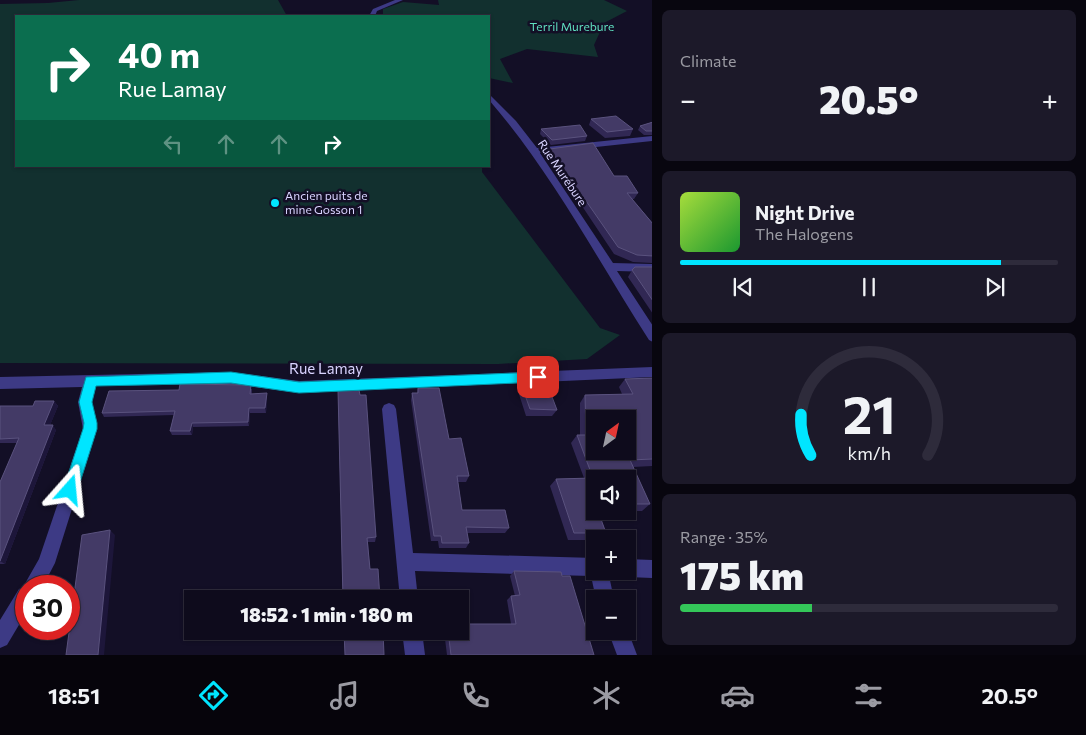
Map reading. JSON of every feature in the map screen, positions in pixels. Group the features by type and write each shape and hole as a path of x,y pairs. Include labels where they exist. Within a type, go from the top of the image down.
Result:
{"street":[{"path":"372,15 375,10 400,0"},
{"name":"Rue Murébure","path":"490,97 534,151 610,267 615,281 652,337"},
{"path":"534,151 652,138"},
{"path":"610,267 652,268"},
{"name":"Rue Lamay","path":"0,384 231,378 299,387 652,372"},
{"path":"39,575 46,563 90,429 85,402 91,381"},
{"path":"389,409 408,590"},
{"path":"406,562 586,567"},
{"path":"636,568 652,569"},
{"path":"0,638 15,614"},
{"path":"413,640 415,655"},
{"path":"621,640 627,655"}],"green space":[{"path":"79,0 278,0 286,15 15,15 15,167 482,167 482,172 600,328 620,335 587,359 498,364 0,363 0,4"},
{"name":"Terril Murebure","path":"438,0 604,0 627,11 604,23 594,45 598,57 527,49 500,59 513,83 490,78 490,15 383,15 383,9 403,2 439,5"}],"building":[{"path":"616,116 633,129 607,132 591,119"},
{"path":"652,122 652,131 646,131 640,126"},
{"path":"580,125 587,136 552,140 541,129"},
{"path":"593,143 614,176 627,176 638,193 627,193 652,223 652,256 637,255 618,247 550,149"},
{"path":"635,267 652,267 652,300 632,270"},
{"path":"652,378 652,459 636,460 636,410 586,410 586,435 585,395 633,394 625,379"},
{"path":"520,381 546,381 557,410 530,409"},
{"path":"180,384 251,385 250,394 267,393 265,408 249,408 248,422 192,423 190,431 170,431 175,411 102,413 109,391 179,390"},
{"path":"418,388 439,388 449,439 461,438 469,476 457,476 462,510 505,510 509,528 466,527 469,543 442,543 441,536 434,536 412,393 418,393"},
{"path":"338,390 359,390 360,395 366,395 376,537 367,538 370,569 378,569 379,590 343,590"},
{"path":"35,401 54,401 44,425 53,425 0,561 0,482 19,438 0,439 0,406 33,406"},
{"path":"577,435 586,435 586,459"},
{"path":"586,460 630,460 635,470 590,470"},
{"path":"636,473 650,504 636,504"},
{"path":"586,478 586,520 601,520 605,530 586,530 586,533 574,533 556,479"},
{"path":"110,530 98,655 66,655 68,640 80,640 80,575 77,575 82,535"},
{"path":"514,571 561,572 562,576 570,576 586,629 586,640 589,640 594,655 451,655 449,640 469,640 469,624 516,624 511,596 520,595"},
{"path":"344,640 383,640 384,655 345,655"}],"place":[{"name":"Ancien puits de mine Gosson 1","path":"275,203"}],"route":[{"path":"70,490 90,429 85,396 91,381 231,378 299,387 538,377"}]}
